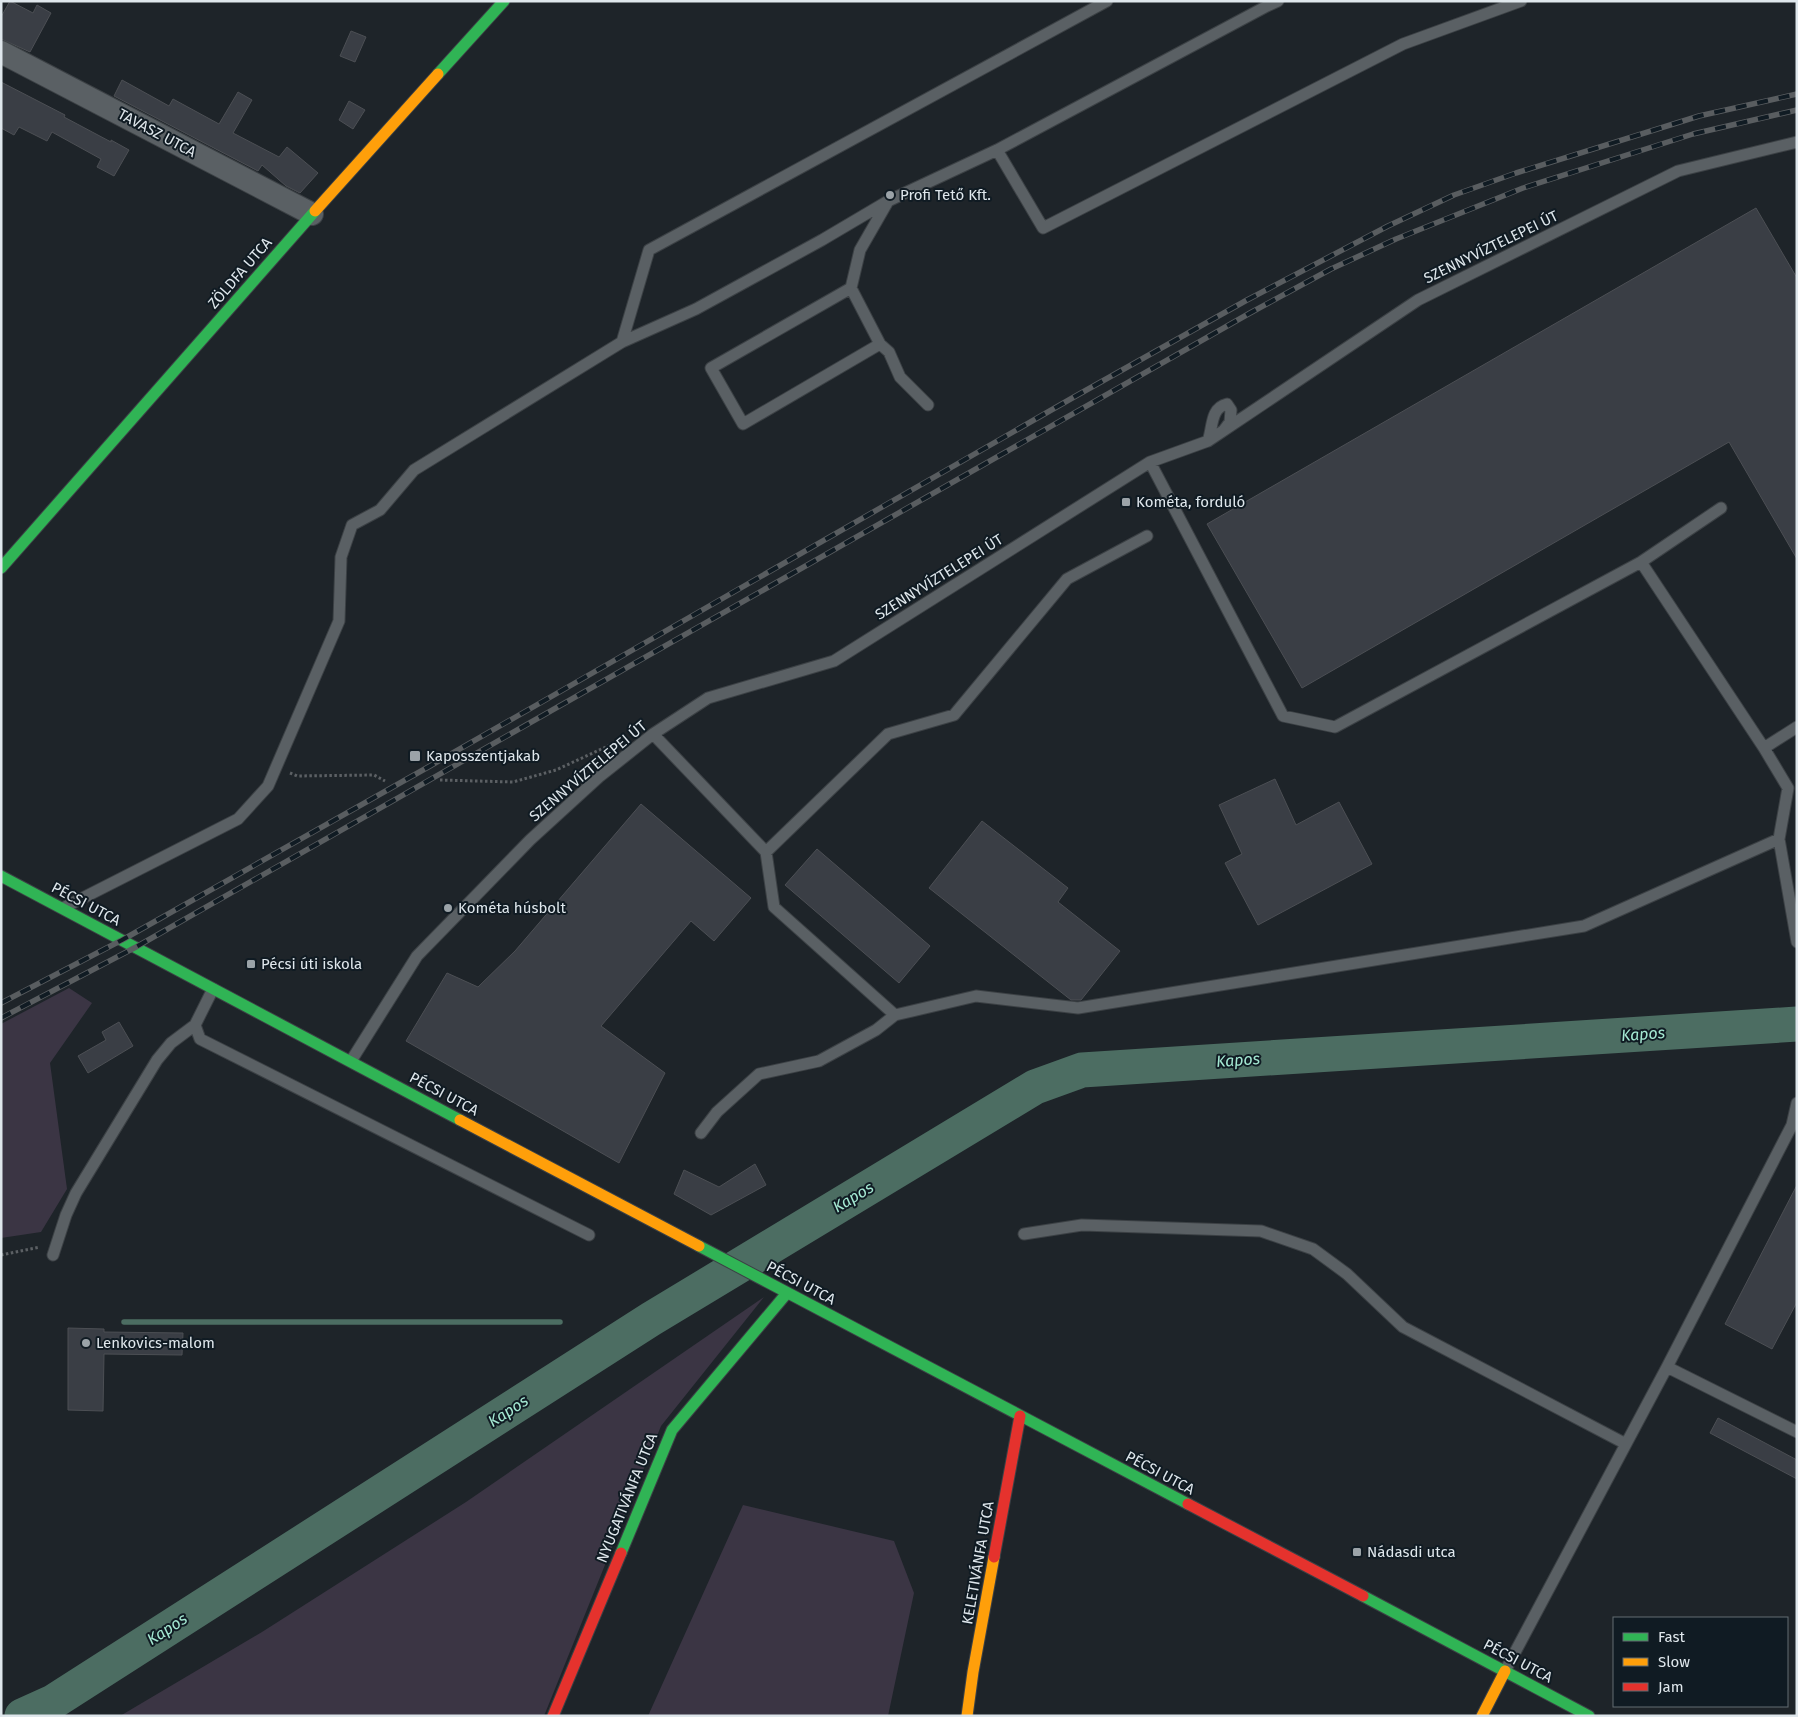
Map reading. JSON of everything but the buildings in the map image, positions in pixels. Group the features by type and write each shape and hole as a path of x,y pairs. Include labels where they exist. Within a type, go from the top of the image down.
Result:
{"street":[{"name":"ZÖLDFA UTCA","path":"1,568 312,214 504,1"},
{"name":"TAVASZ UTCA","path":"1,52 312,214"},
{"name":"PÉCSI UTCA","path":"1,876 1589,1716"},
{"name":"NYUGATIVÁNFA UTCA","path":"553,1716 672,1430 788,1293"},
{"name":"KELETIVÁNFA UTCA","path":"967,1716 1020,1416"},
{"path":"1482,1716 1505,1672"}],"lane":[{"path":"622,342 649,250 1106,1"},
{"path":"62,908 238,819 268,786 339,621 341,557 352,525 380,510 414,470 622,342 696,309 822,240 888,201 997,150 1278,1"},
{"path":"997,150 1043,228 1403,44 1521,1"},
{"name":"SZENNYVÍZTELEPEI ÚT","path":"1208,441 1418,300 1678,171 1797,142"},
{"path":"888,201 860,250 851,288 880,344 889,352 900,377 928,405"},
{"path":"851,288 711,368 744,424 880,344"},
{"path":"1223,431 1230,422 1231,410 1227,404 1220,406 1215,412 1208,441 1150,462 1283,716 1335,727 1641,562 1720,508"},
{"name":"SZENNYVÍZTELEPEI ÚT","path":"351,1062 417,956 530,840 599,777 653,734 708,698 834,661 1150,462"},
{"path":"766,852 888,734 954,715 1067,579 1147,536"},
{"path":"1641,562 1764,748 1788,788 1779,839 1797,942"},
{"path":"1764,748 1797,727"},
{"path":"653,734 766,852 774,907 895,1015"},
{"path":"701,1133 717,1112 759,1074 819,1061 876,1030 895,1015 976,996 1078,1008 1584,926 1779,839"},
{"path":"55,1249 76,1193 157,1060 171,1043 195,1025 213,989"},
{"path":"195,1025 200,1039 589,1235"},
{"path":"1505,1672 1794,1126 1797,1103"},
{"path":"1024,1234 1082,1225 1262,1231 1313,1249 1347,1274 1403,1326 1626,1444"},
{"path":"1667,1367 1797,1432"}],"path":[{"path":"440,780 513,782 556,770 616,740 653,734"},
{"path":"275,768 297,776 374,775 384,782"},
{"path":"1,1255 55,1249"}],"shaded area":[{"path":"69,988 92,1003 50,1063 67,1189 41,1232 1,1238 1,1024"},
{"path":"764,1297 661,1426 544,1716 120,1716 262,1632 466,1502"},
{"path":"743,1505 894,1541 914,1593 888,1716 648,1716"}],"waterway":[{"name":"Kapos","path":"22,1716 53,1702 651,1319 1035,1087 1082,1070 1797,1024"},
{"path":"124,1322 560,1322"}],"railway":[{"path":"1,1003 122,940 1247,300 1388,226 1454,195 1516,173 1699,116 1797,94"},
{"path":"1,1018 136,947 1250,313 1331,269 1396,239 1523,188 1693,134 1797,110"}],"traffic: fast":[{"path":"438,74 504,1"},
{"path":"1,568 315,211"},
{"path":"1,876 460,1120"},
{"path":"699,1246 1188,1504"},
{"path":"621,1553 672,1430 787,1293"},
{"path":"1363,1596 1589,1716"}],"traffic: slow":[{"path":"315,211 438,74"},
{"path":"460,1120 699,1246"},
{"path":"967,1716 994,1557"},
{"path":"1482,1716 1505,1671"}],"traffic: jam":[{"path":"994,1557 1020,1416"},
{"path":"1188,1504 1363,1596"},
{"path":"553,1716 621,1553"}],"place":[{"name":"Profi Tető Kft.","path":"890,195"},
{"name":"Kométa, forduló","path":"1126,502"},
{"name":"Kaposszentjakab","path":"415,756"},
{"name":"Kométa húsbolt","path":"448,908"},
{"name":"Pécsi úti iskola","path":"251,964"},
{"name":"Lenkovics-malom","path":"86,1343"},
{"name":"Nádasdi utca","path":"1357,1552"}]}
